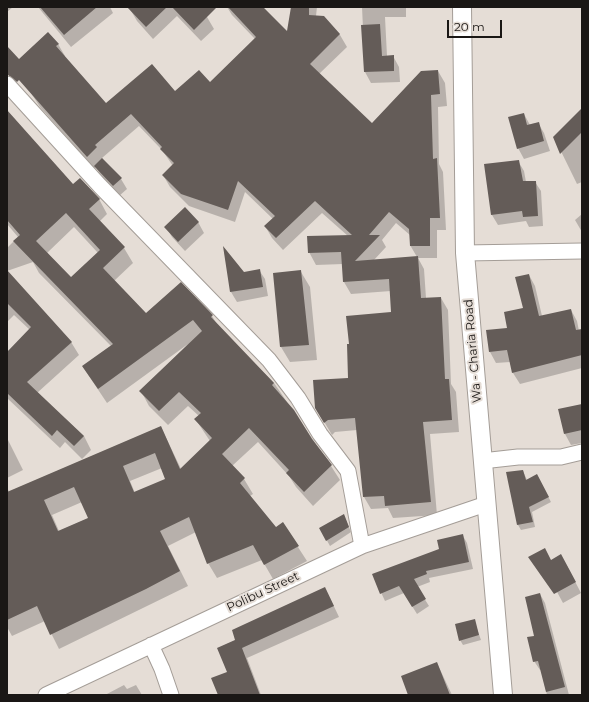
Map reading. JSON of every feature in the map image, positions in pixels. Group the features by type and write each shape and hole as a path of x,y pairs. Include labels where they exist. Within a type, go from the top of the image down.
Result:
{"street":[{"name":"Wa - Charia Road","path":"462,7 465,253 482,461 504,695"},
{"path":"7,84 100,186 269,360 298,398 320,434 348,471 362,546"},
{"path":"465,253 582,250"},
{"path":"482,461 518,456 561,457 582,452"},
{"name":"Polibu Street","path":"46,695 362,546 486,504"},
{"path":"151,645 162,669 171,695"}],"building":[{"path":"40,7 97,7 64,35"},
{"path":"127,7 167,7 146,27"},
{"path":"172,7 217,7 194,30"},
{"path":"228,7 263,7 287,31 291,7 309,7 309,15 324,16 340,34 310,64 372,123 421,71 438,70 440,94 431,95 433,159 437,158 440,218 430,218 430,246 410,246 409,229 389,212 369,235 380,235 355,261 418,256 421,298 441,297 445,379 449,379 452,420 423,422 431,502 385,506 384,496 363,497 355,418 328,420 324,423 315,408 313,380 348,378 347,344 349,344 346,316 391,312 389,279 343,282 341,252 308,253 307,236 352,235 315,201 276,238 264,226 275,216 238,181 228,210 181,194 162,175 174,163 160,149 162,147 131,114 95,145 97,147 87,157 19,80 17,82 7,74 7,46 19,59 48,32 59,44 56,46 106,103 152,64 175,91 199,70 210,82 256,37"},
{"path":"380,24 382,56 394,55 394,71 364,72 361,25"},
{"path":"582,108 582,132 560,154 553,137"},
{"path":"7,110 73,184 80,178 100,199 89,209 125,247 103,268 146,313 181,282 213,315 211,317 274,383 272,385 294,410 312,439 332,465 304,492 286,473 289,470 249,428 222,454 245,478 240,483 276,527 283,522 299,546 264,565 253,545 207,564 189,517 160,531 180,571 50,635 37,606 7,620 7,492 161,426 180,469 212,438 194,419 201,413 179,392 159,411 139,391 202,331 193,320 98,389 82,366 113,344 13,241 20,235 7,220","holes":["66,213 100,250 71,277 36,241","155,453 165,479 134,492 123,466","74,487 88,518 58,531 44,500"]},
{"path":"524,113 527,125 539,122 544,141 517,149 508,117"},
{"path":"102,158 122,178 113,186 94,166"},
{"path":"519,160 523,181 536,181 538,216 523,217 522,211 491,215 484,164"},
{"path":"185,207 199,222 178,242 164,227"},
{"path":"223,246 244,272 260,269 263,287 230,292"},
{"path":"7,270 72,342 27,382 84,436 74,446 57,430 52,436 7,393 7,352 31,327 7,303"},
{"path":"301,270 309,345 280,347 273,273"},
{"path":"529,274 539,316 571,309 576,330 582,329 582,355 512,373 507,350 489,352 486,330 507,328 504,312 523,308 515,277"},
{"path":"582,404 582,430 564,434 558,409"},
{"path":"523,470 526,480 537,474 549,497 529,507 533,522 517,525 506,472"},
{"path":"344,514 349,527 326,541 319,528"},
{"path":"463,534 469,562 426,571 427,574 414,579 426,599 412,607 399,586 380,594 372,574 439,549 437,540"},
{"path":"545,548 551,560 561,554 576,582 554,594 528,557"},
{"path":"325,587 334,606 242,648 260,695 218,695 211,678 227,672 217,648 235,640 232,630"},
{"path":"540,593 565,687 546,692 538,661 533,662 527,637 534,636 525,597"},
{"path":"475,619 479,635 459,641 455,624"},
{"path":"437,662 450,695 408,695 401,676"}]}
